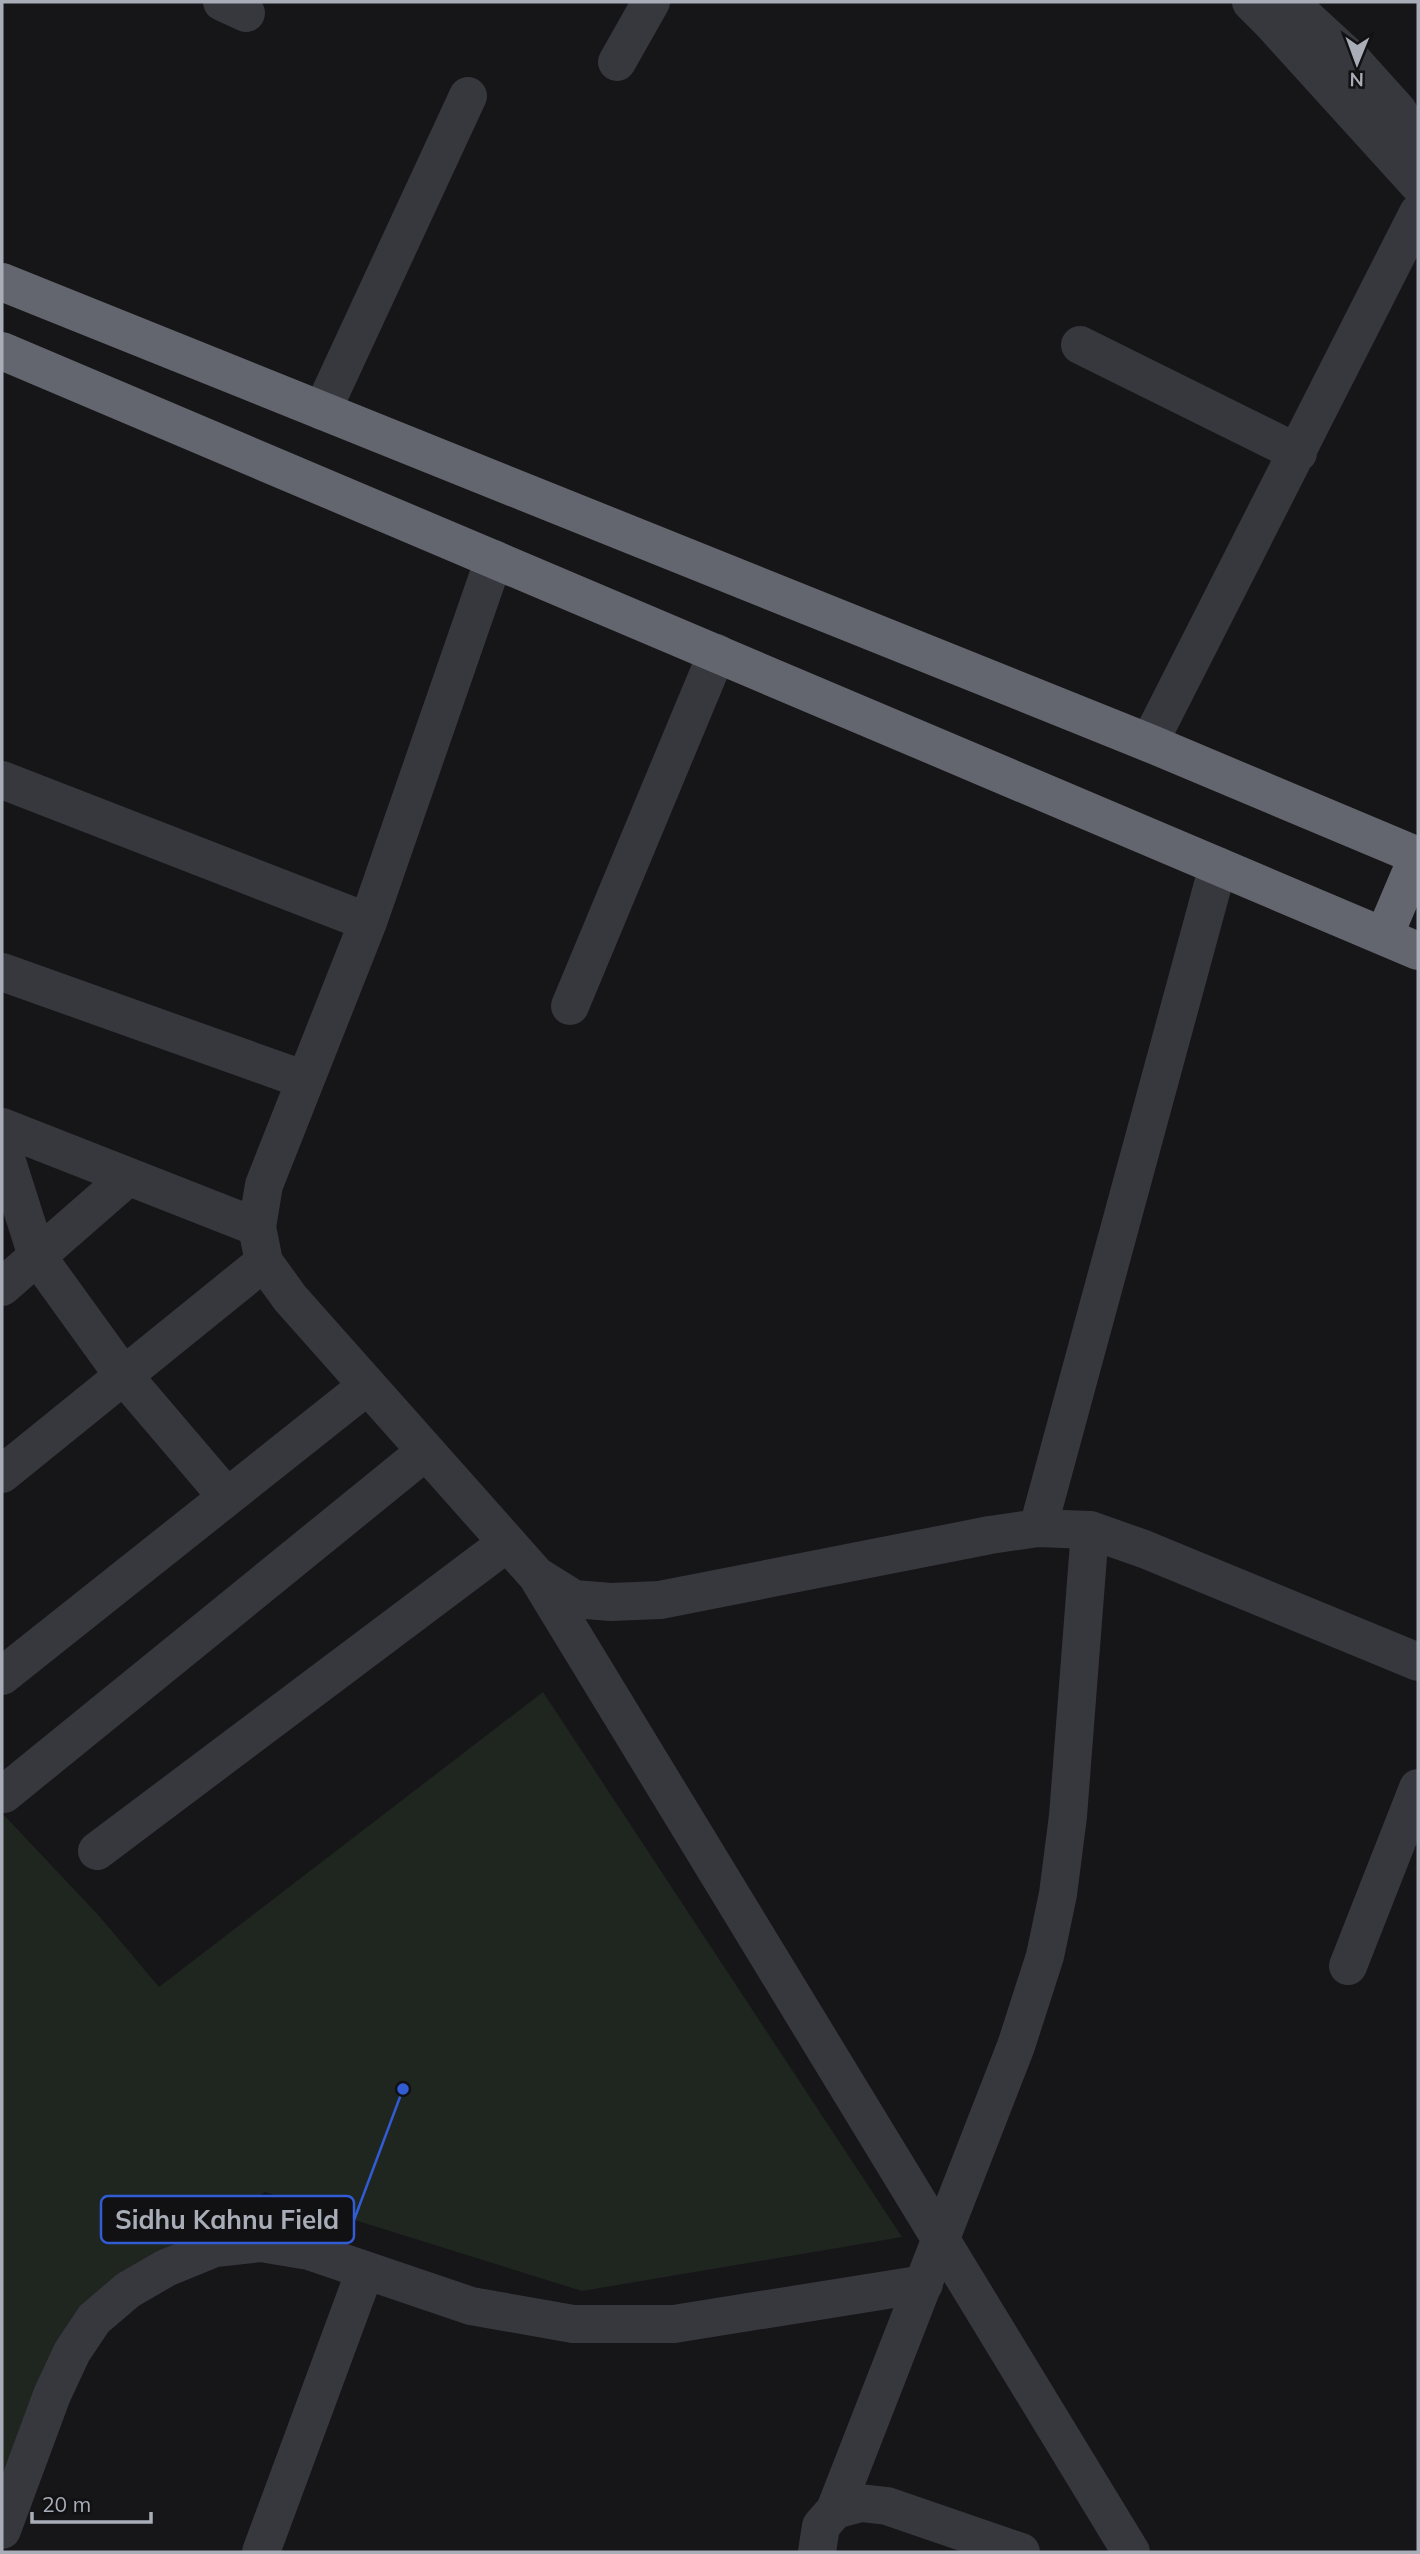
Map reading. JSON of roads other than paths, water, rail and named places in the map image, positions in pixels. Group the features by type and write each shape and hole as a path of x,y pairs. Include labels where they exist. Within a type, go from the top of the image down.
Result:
{"highway":[{"path":"2,282 1149,743 1418,856 1401,944 2,351"}],"street":[{"path":"617,62 651,2"},
{"path":"1251,2 1418,184"},
{"path":"1289,2 1353,61 1398,111 1418,147"},
{"path":"322,411 468,96"},
{"path":"1149,743 1418,213"},
{"path":"1080,345 1298,453"},
{"path":"494,559 368,922 264,1185 261,1245 290,1298 537,1576 1131,2552"},
{"path":"570,1006 718,653"},
{"path":"2,780 368,922"},
{"path":"1038,1528 1218,866"},
{"path":"2,972 305,1080"},
{"path":"2,1127 128,1177 261,1245"},
{"path":"2,1146 37,1256 123,1376 227,1497"},
{"path":"2,1287 128,1177"},
{"path":"2,1474 123,1376 261,1245"},
{"path":"2,1676 367,1386"},
{"path":"5,1794 426,1451"},
{"path":"537,1576 574,1599 611,1602 660,1600 990,1535 1038,1528 1090,1530 1144,1549 1418,1662"},
{"path":"817,2552 821,2526 835,2510 941,2241 1016,2046 1045,1956 1058,1894 1068,1816 1090,1530"},
{"path":"97,1851 507,1543"},
{"path":"1348,1966 1418,1788"},
{"path":"2,2530 52,2395 72,2351 94,2319 128,2290 166,2268 215,2248 261,2243 309,2251 471,2306 573,2324 674,2324 924,2284"},
{"path":"261,2552 365,2271"},
{"path":"835,2510 861,2503 887,2506 1021,2552"}],"place":[{"name":"Sidhu Kahnu Field","path":"403,2089"}]}
